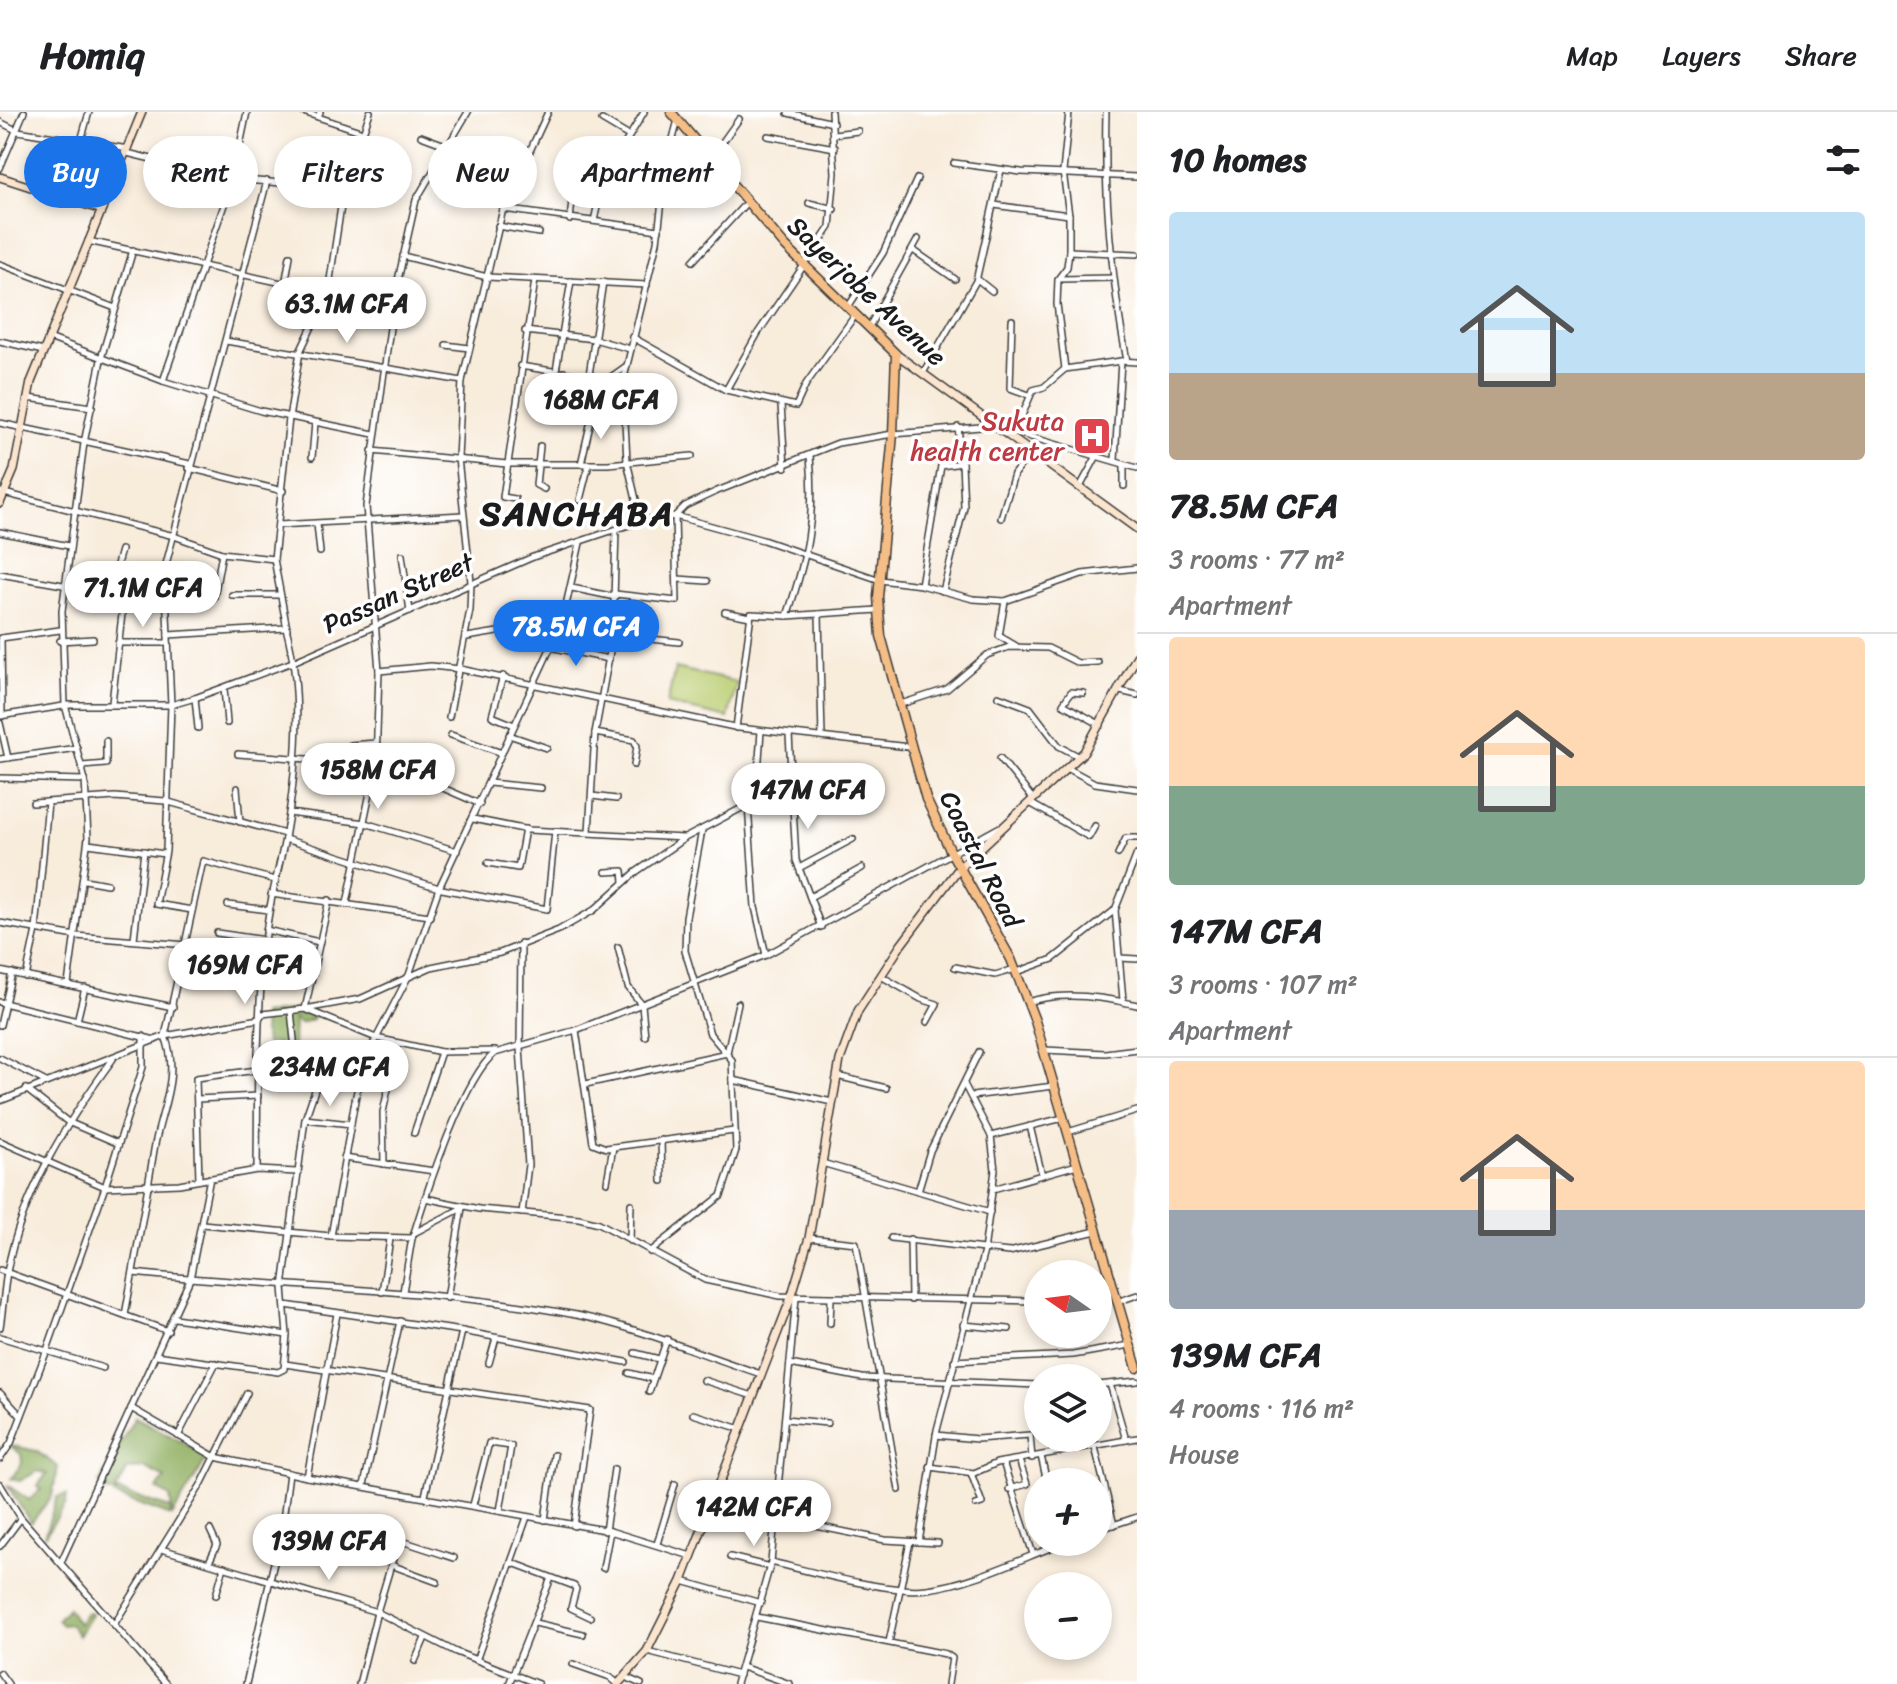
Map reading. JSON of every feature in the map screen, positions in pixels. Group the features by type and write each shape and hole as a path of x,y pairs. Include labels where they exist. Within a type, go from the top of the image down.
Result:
{"main road":[{"name":"Sayerjobe Avenue","path":"674,116 691,136"},
{"name":"Sayerjobe Avenue","path":"741,195 805,265 870,325 896,354"},
{"name":"Coastal Road","path":"896,354 893,434 878,610 897,706 926,799 959,868 1016,971 1028,1002 1137,1368"}],"street":[{"path":"0,168 24,112"},
{"path":"82,136 89,112"},
{"path":"0,503 22,430 28,398 49,338 142,112"},
{"path":"242,136 247,112"},
{"path":"303,112 319,114 363,132"},
{"path":"362,136 370,112"},
{"path":"454,136 468,112"},
{"path":"449,717 467,637 471,582 458,458 462,381 503,209 548,112"},
{"path":"602,120 629,136 644,112"},
{"path":"726,390 758,333 830,227 834,209 835,148 831,112"},
{"path":"1065,369 1058,279 1067,267 1069,251 1069,215 1063,172 1069,112"},
{"path":"1106,112 1104,173 1110,253 1124,361 1115,460"},
{"path":"788,113 833,123"},
{"path":"641,521 627,461 623,382 659,230 674,116"},
{"path":"727,136 739,119"},
{"path":"0,122 18,131 50,136"},
{"path":"834,134 858,131"},
{"path":"421,136 428,139"},
{"path":"768,136 835,148"},
{"path":"128,151 143,155"},
{"path":"954,163 1001,170 1137,177"},
{"path":"923,373 977,279 1001,170"},
{"path":"0,177 102,210"},
{"path":"848,307 883,253 917,179"},
{"path":"258,180 274,182"},
{"path":"347,903 376,764 379,671 367,521 372,451 387,367 394,298 416,200 428,180"},
{"path":"192,910 156,904 165,854 171,705 165,568 267,181"},
{"path":"693,261 747,202"},
{"path":"809,203 834,209"},
{"path":"994,205 1069,215"},
{"path":"163,381 223,208"},
{"path":"257,1170 259,1019 265,940 271,894 289,813 295,758 295,661 274,559 289,418 300,352 328,293 341,208"},
{"path":"570,220 571,208"},
{"path":"594,221 597,208"},
{"path":"503,209 659,230"},
{"path":"498,226 539,233"},
{"path":"870,325 918,239"},
{"path":"87,241 328,293 394,298"},
{"path":"68,984 85,880 87,798 82,766 65,705 60,630 84,443 102,355 133,250"},
{"path":"913,250 955,279"},
{"path":"1069,251 1137,254"},
{"path":"285,285 290,256"},
{"path":"403,256 487,277 647,285"},
{"path":"0,264 115,308"},
{"path":"1058,279 1113,278"},
{"path":"977,279 992,291"},
{"path":"515,499 503,497 525,331 535,280"},
{"path":"556,371 571,281"},
{"path":"589,375 603,282"},
{"path":"632,337 726,390 781,405 799,404 806,384 856,313"},
{"path":"1012,320 1010,388 1029,395"},
{"path":"525,331 594,339 630,349"},
{"path":"49,338 210,396 289,418 374,434"},
{"path":"0,341 44,352"},
{"path":"226,341 462,381"},
{"path":"446,345 469,348"},
{"name":"Sayerjobe Avenue","path":"896,354 1137,529"},
{"path":"1015,432 1029,395 1065,369 1137,362"},
{"path":"520,366 623,382"},
{"path":"608,379 626,366"},
{"path":"564,372 558,409 624,412"},
{"path":"28,398 92,407"},
{"path":"781,405 785,467"},
{"path":"581,464 593,412"},
{"path":"0,423 190,466 283,491"},
{"path":"312,457 315,423"},
{"path":"572,588 674,603 678,598 675,516 685,506 838,443 893,434 993,426 1098,454 1137,468"},
{"path":"943,592 964,507 958,427"},
{"path":"540,446 536,485 544,489"},
{"path":"372,451 507,464 589,464 692,456"},
{"path":"1001,518 1014,474 1030,453"},
{"path":"1079,488 1098,454"},
{"path":"787,616 807,556 814,493 810,456"},
{"path":"921,585 941,466 962,463"},
{"path":"580,500 589,464"},
{"path":"1124,464 1124,486"},
{"path":"3,492 174,536 222,553 274,559"},
{"path":"685,506 687,519"},
{"path":"278,525 463,515"},
{"path":"675,516 880,580 921,585 973,599 1005,601 1082,574 1137,568"},
{"name":"Passan Street","path":"1,718 65,705 171,705 195,698 377,627 471,582 641,521 675,516"},
{"path":"317,524 320,552"},
{"path":"589,832 595,733 613,635 616,530"},
{"path":"0,532 69,546"},
{"path":"331,1236 366,1058 409,975 439,888 562,623 580,543"},
{"path":"109,593 121,550"},
{"path":"214,597 222,553"},
{"path":"402,555 410,611"},
{"path":"0,574 166,603"},
{"path":"677,579 707,581"},
{"path":"232,595 280,595"},
{"path":"112,703 124,596"},
{"path":"1005,601 999,636 1017,647"},
{"path":"736,728 752,613 787,616 878,610"},
{"path":"725,612 750,617"},
{"path":"819,614 822,737"},
{"path":"562,623 613,635 679,642"},
{"path":"168,635 286,628 295,661"},
{"path":"467,637 522,628 557,632"},
{"path":"8,758 1,718 1,638 60,630"},
{"path":"60,641 93,639"},
{"path":"118,643 168,643"},
{"path":"550,647 609,659"},
{"path":"897,706 947,689 987,655 1017,647 1048,648 1078,663 1098,662"},
{"path":"620,1682 647,1651 682,1581 761,1374 794,1298 809,1238 837,1076 858,1011 959,868 1080,757 1102,725 1136,660"},
{"path":"379,671 431,666 460,669 533,682 736,728 909,747"},
{"path":"503,676 492,716 514,725"},
{"path":"224,688 227,723"},
{"path":"1120,691 1137,695"},
{"path":"1083,693 1071,692 1063,704 1102,725"},
{"path":"998,696 1030,708 1059,746 1080,757"},
{"path":"195,698 198,728"},
{"path":"758,773 761,731"},
{"path":"595,733 634,740 637,746 634,765"},
{"path":"451,735 502,753"},
{"path":"509,735 547,748"},
{"path":"789,735 789,783 799,868 821,927"},
{"path":"82,766 106,764 106,741"},
{"path":"350,745 376,743"},
{"path":"0,759 77,748"},
{"path":"238,754 376,764 480,804"},
{"path":"1000,758 1032,802 1089,837 1095,826"},
{"path":"1069,769 1095,783 1137,789"},
{"path":"0,778 85,780"},
{"path":"489,783 541,788"},
{"path":"0,1101 114,1059 165,1036 259,1019 262,1014 360,999 431,967 500,953 559,930 594,910 624,883 685,838 789,783"},
{"path":"237,788 240,822"},
{"path":"592,796 616,799"},
{"path":"33,803 87,798 165,801 285,836 439,888 548,908 555,831"},
{"path":"26,977 36,930 48,802"},
{"path":"748,805 755,907 766,955"},
{"path":"289,813 365,823 457,851"},
{"path":"473,819 525,829 685,838"},
{"path":"305,1009 376,1038 441,1052 500,1052 520,1048 576,1030 766,955 1008,823"},
{"path":"488,863 518,868 525,829"},
{"path":"650,1252 701,1216 721,1196 736,1150 732,1060 710,1034 685,951 684,934 702,830"},
{"path":"1118,854 1126,838 1137,838"},
{"path":"799,868 853,839"},
{"path":"88,844 165,854"},
{"path":"134,939 144,851"},
{"path":"955,967 995,975 1053,959 1115,910 1137,854"},
{"path":"125,1315 150,1187 154,1147 172,1068 165,1036 203,861 275,880"},
{"path":"810,897 862,868"},
{"path":"606,872 623,871 624,883"},
{"path":"85,880 107,884"},
{"path":"271,894 430,916"},
{"path":"305,1009 329,900"},
{"path":"228,905 269,910"},
{"path":"1115,910 1123,1000"},
{"path":"0,923 76,936 187,945"},
{"path":"266,930 319,942"},
{"path":"217,933 265,940"},
{"path":"521,943 520,1048 528,1165 522,1213"},
{"path":"618,947 628,987 642,1005 645,1036"},
{"path":"1120,958 1137,959"},
{"path":"0,971 173,1007"},
{"path":"0,1025 2,1003 12,973"},
{"path":"880,976 921,999 937,1004 927,1022"},
{"path":"77,1021 85,988"},
{"path":"1028,1002 1048,996 1123,1000 1137,1005"},
{"path":"2,1003 156,1040"},
{"path":"727,1053 738,1003"},
{"path":"291,1011 296,1059"},
{"path":"576,1030 586,1084 591,1137 600,1147 734,1131"},
{"path":"0,1459 47,1350 105,1187 143,1067 143,1036"},
{"path":"384,1164 383,1112 398,1043"},
{"path":"1044,1050 1105,1053 1137,1049"},
{"path":"258,1052 345,1069"},
{"path":"414,1133 441,1052"},
{"path":"403,1292 413,1235 434,1171 479,1072 489,1057 500,1052"},
{"path":"918,1191 930,1151 979,1052"},
{"path":"586,1084 727,1053"},
{"path":"0,1058 47,1082"},
{"path":"0,1327 4,1271 46,1163 68,1122 114,1059"},
{"path":"199,1180 196,1078 258,1070"},
{"path":"837,1076 886,1088"},
{"path":"733,1080 832,1102"},
{"path":"919,1542 936,1435 984,1251 995,1170 991,1136 964,1084"},
{"path":"972,1096 1054,1086"},
{"path":"26,1089 68,1122 117,1143"},
{"path":"156,1355 278,1372 285,1364 287,1335 283,1287 305,1119 315,1090"},
{"path":"197,1099 258,1096"},
{"path":"1068,1132 1137,1111"},
{"path":"991,1136 1063,1117"},
{"path":"305,1119 351,1124"},
{"path":"1030,1126 1042,1175"},
{"path":"661,1140 662,1181"},
{"path":"0,1141 105,1187 150,1187 257,1170 297,1172"},
{"path":"607,1182 613,1147"},
{"path":"344,1158 434,1171"},
{"path":"822,1163 990,1212"},
{"path":"993,1189 1077,1165"},
{"path":"61,1562 175,1318 190,1279 210,1178"},
{"path":"425,1198 463,1207 579,1218 599,1223 705,1280 794,1298 1024,1301"},
{"path":"630,1241 631,1204"},
{"path":"202,1224 390,1239 413,1235 463,1207"},
{"path":"447,1298 463,1207"},
{"path":"891,1238 984,1251 1022,1251 1097,1231"},
{"path":"809,1238 856,1243 877,1379 899,1490"},
{"path":"382,1292 390,1239"},
{"path":"910,1239 911,1300"},
{"path":"4,1271 168,1331"},
{"path":"133,1273 283,1287 403,1292 573,1315 667,1339 761,1374"},
{"path":"1117,1302 1137,1295"},
{"path":"736,1684 770,1565 794,1298"},
{"path":"830,1323 831,1299"},
{"path":"285,1305 462,1331 626,1362"},
{"path":"307,1477 337,1314"},
{"path":"175,1318 287,1335"},
{"path":"364,1485 400,1321"},
{"path":"963,1325 1009,1329"},
{"path":"425,1496 462,1331"},
{"path":"0,1337 103,1368"},
{"path":"489,1363 496,1338"},
{"path":"649,1392 667,1339"},
{"path":"954,1361 1073,1355 1130,1345"},
{"path":"635,1353 659,1359"},
{"path":"178,1436 216,1363"},
{"path":"285,1364 590,1410 574,1526"},
{"path":"790,1364 877,1379 1024,1385"},
{"path":"629,1373 653,1379"},
{"path":"703,1380 753,1396"},
{"path":"1112,1384 1137,1381"},
{"path":"1112,1391 1126,1440"},
{"path":"0,1393 21,1416"},
{"path":"115,1623 215,1457 247,1393"},
{"path":"131,1408 215,1457 307,1477 608,1531 691,1556"},
{"path":"693,1414 741,1429"},
{"path":"785,1419 827,1423"},
{"path":"936,1435 977,1439 1030,1435 1032,1458"},
{"path":"1112,1443 1137,1438"},
{"path":"473,1505 489,1443 511,1446 500,1511"},
{"path":"930,1467 971,1473 1003,1462 1065,1452"},
{"path":"1096,1452 1114,1525 1137,1517"},
{"path":"545,1520 554,1455"},
{"path":"1041,1456 1044,1468"},
{"path":"1009,1489 1027,1484 1019,1460"},
{"path":"1003,1462 1024,1530"},
{"path":"603,1568 614,1469"},
{"path":"246,1684 282,1528 289,1473"},
{"path":"971,1473 982,1503 976,1505"},
{"path":"0,1484 21,1518 166,1684"},
{"path":"657,1544 675,1484"},
{"path":"713,1505 775,1520 910,1542 938,1543"},
{"path":"477,1658 527,1517"},
{"path":"0,1546 21,1518"},
{"path":"282,1528 347,1545"},
{"path":"209,1562 217,1545 210,1530"},
{"path":"359,1684 399,1540 454,1558"},
{"path":"889,1642 910,1542"},
{"path":"161,1549 377,1612 425,1638 538,1684"},
{"path":"730,1557 925,1590 956,1583 1028,1556"},
{"path":"513,1563 574,1586 571,1608 590,1617"},
{"path":"391,1565 437,1582"},
{"path":"216,1595 224,1567"},
{"path":"509,1684 551,1578"},
{"path":"682,1581 761,1603"},
{"path":"757,1617 946,1654 952,1658 948,1684"},
{"path":"535,1623 583,1634"},
{"path":"415,1661 425,1638"},
{"path":"647,1651 739,1675"},
{"path":"573,1664 620,1682 641,1684"},
{"path":"742,1667 777,1682 790,1684"},
{"path":"0,1673 8,1684"}],"green space":[{"path":"675,668 737,682 728,718 667,704"},
{"path":"305,1009 315,1013 312,1019 300,1024 294,1018 293,1049 278,1050 277,1043 265,1044 262,1014"},
{"path":"135,1417 208,1456 173,1515 170,1497 157,1489 165,1478 146,1468 128,1469 114,1493 106,1491 99,1483"},
{"path":"9,1445 36,1451 58,1467 52,1496 31,1523 7,1485 29,1500 41,1489 37,1486 47,1474 38,1471 20,1481 11,1479 22,1463 21,1454"},
{"path":"118,1491 170,1508 171,1516 114,1495"},
{"path":"67,1495 66,1504 44,1537 57,1497"},
{"path":"68,1608 78,1624 86,1612 92,1613 78,1636 70,1624 62,1625 57,1620"}],"place":[{"name":"Sukuta health center","path":"1092,436"}],"district":[{"name":"SANCHABA","path":"577,513"}]}
